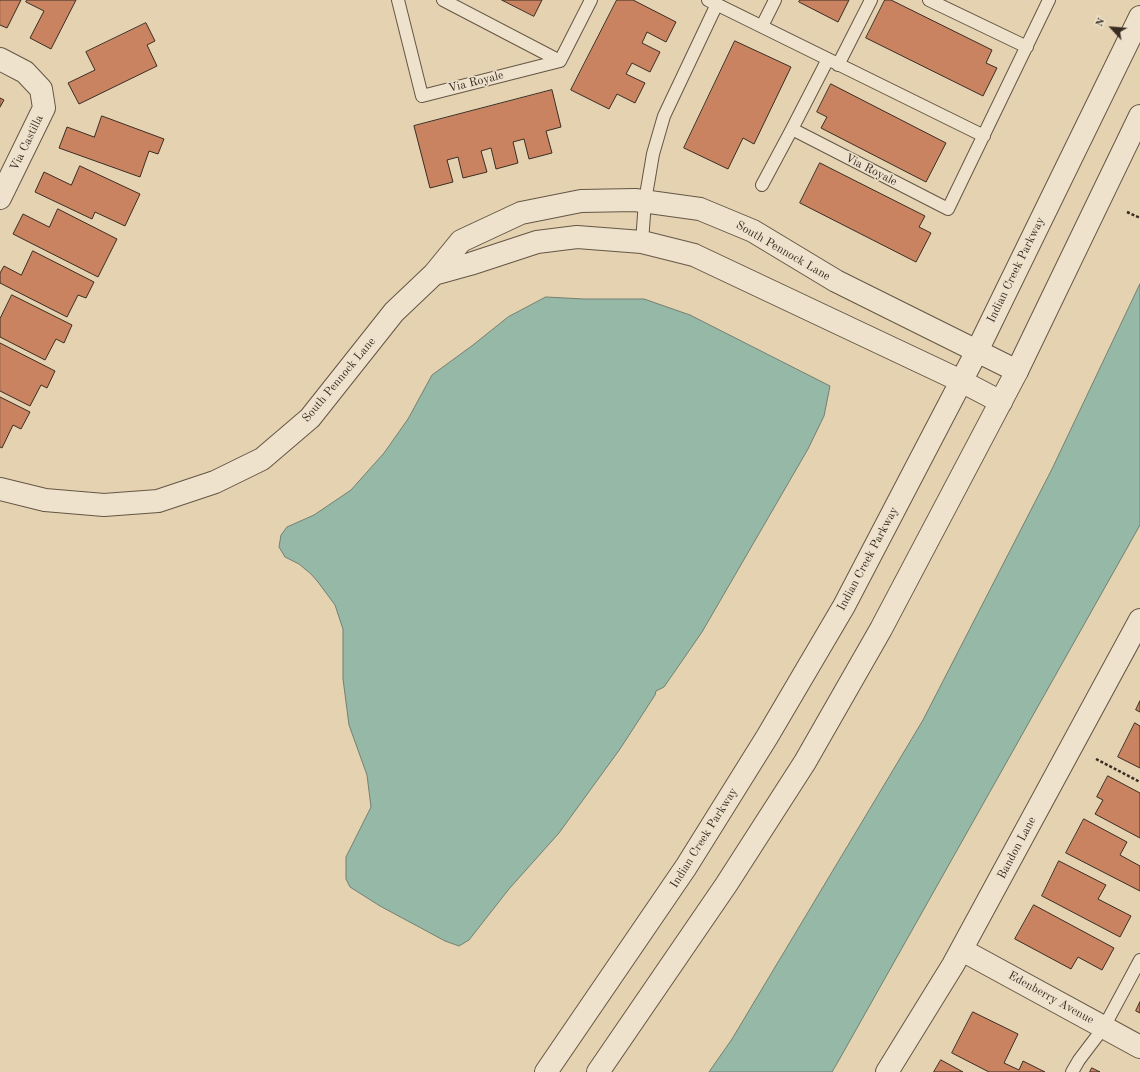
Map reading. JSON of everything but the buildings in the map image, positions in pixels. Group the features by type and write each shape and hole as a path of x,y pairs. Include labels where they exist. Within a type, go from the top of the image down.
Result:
{"street":[{"name":"Indian Creek Parkway","path":"546,1072 686,867 767,737 844,606 977,351 1140,17"},
{"name":"Via Castilla","path":"0,59 25,72 41,89 44,108 0,198"},
{"path":"598,1072 726,885 805,762 881,629 1017,371 1140,116"},
{"name":"South Pennock Lane","path":"0,489 45,500 104,505 158,501 215,482 248,466 262,459 310,418 394,312 434,274 461,241 521,213 581,201 635,200 700,209 753,231 836,281 1017,371"},
{"name":"South Pennock Lane","path":"434,274 537,242 577,238 642,242 694,255 961,381 1001,402"},
{"name":"Bandon Lane","path":"887,1072 962,950 1140,620"},
{"name":"Edenberry Avenue","path":"962,950 1140,1047"}],"lane":[{"name":"Via Royale","path":"398,0 422,96 560,61"},
{"path":"443,0 560,61 591,0"},
{"path":"762,26 775,0"},
{"path":"762,185 792,129 871,0"},
{"path":"929,0 1027,47"},
{"name":"Via Royale","path":"792,129 948,209 1049,0"},
{"path":"642,242 645,202 652,154 664,116 712,2 984,136"},
{"path":"1072,1072 1079,1060 1104,1027 1140,960"}],"path":[{"path":"1127,212 1140,218"},
{"path":"1096,759 1140,782"}],"shaded area":[{"path":"1140,284 1140,525 832,1072 709,1072 732,1039 923,720 1052,469"},
{"path":"546,297 584,299 644,299 690,315 830,386 824,416 808,449 702,632 664,687 656,691 655,695 620,749 559,833 509,889 469,940 459,946 445,941 380,906 350,887 346,879 346,857 371,807 367,775 349,725 343,679 343,629 335,605 318,582 299,564 285,557 279,547 281,535 287,527 314,515 351,490 384,453 408,419 432,375 508,317"}]}
